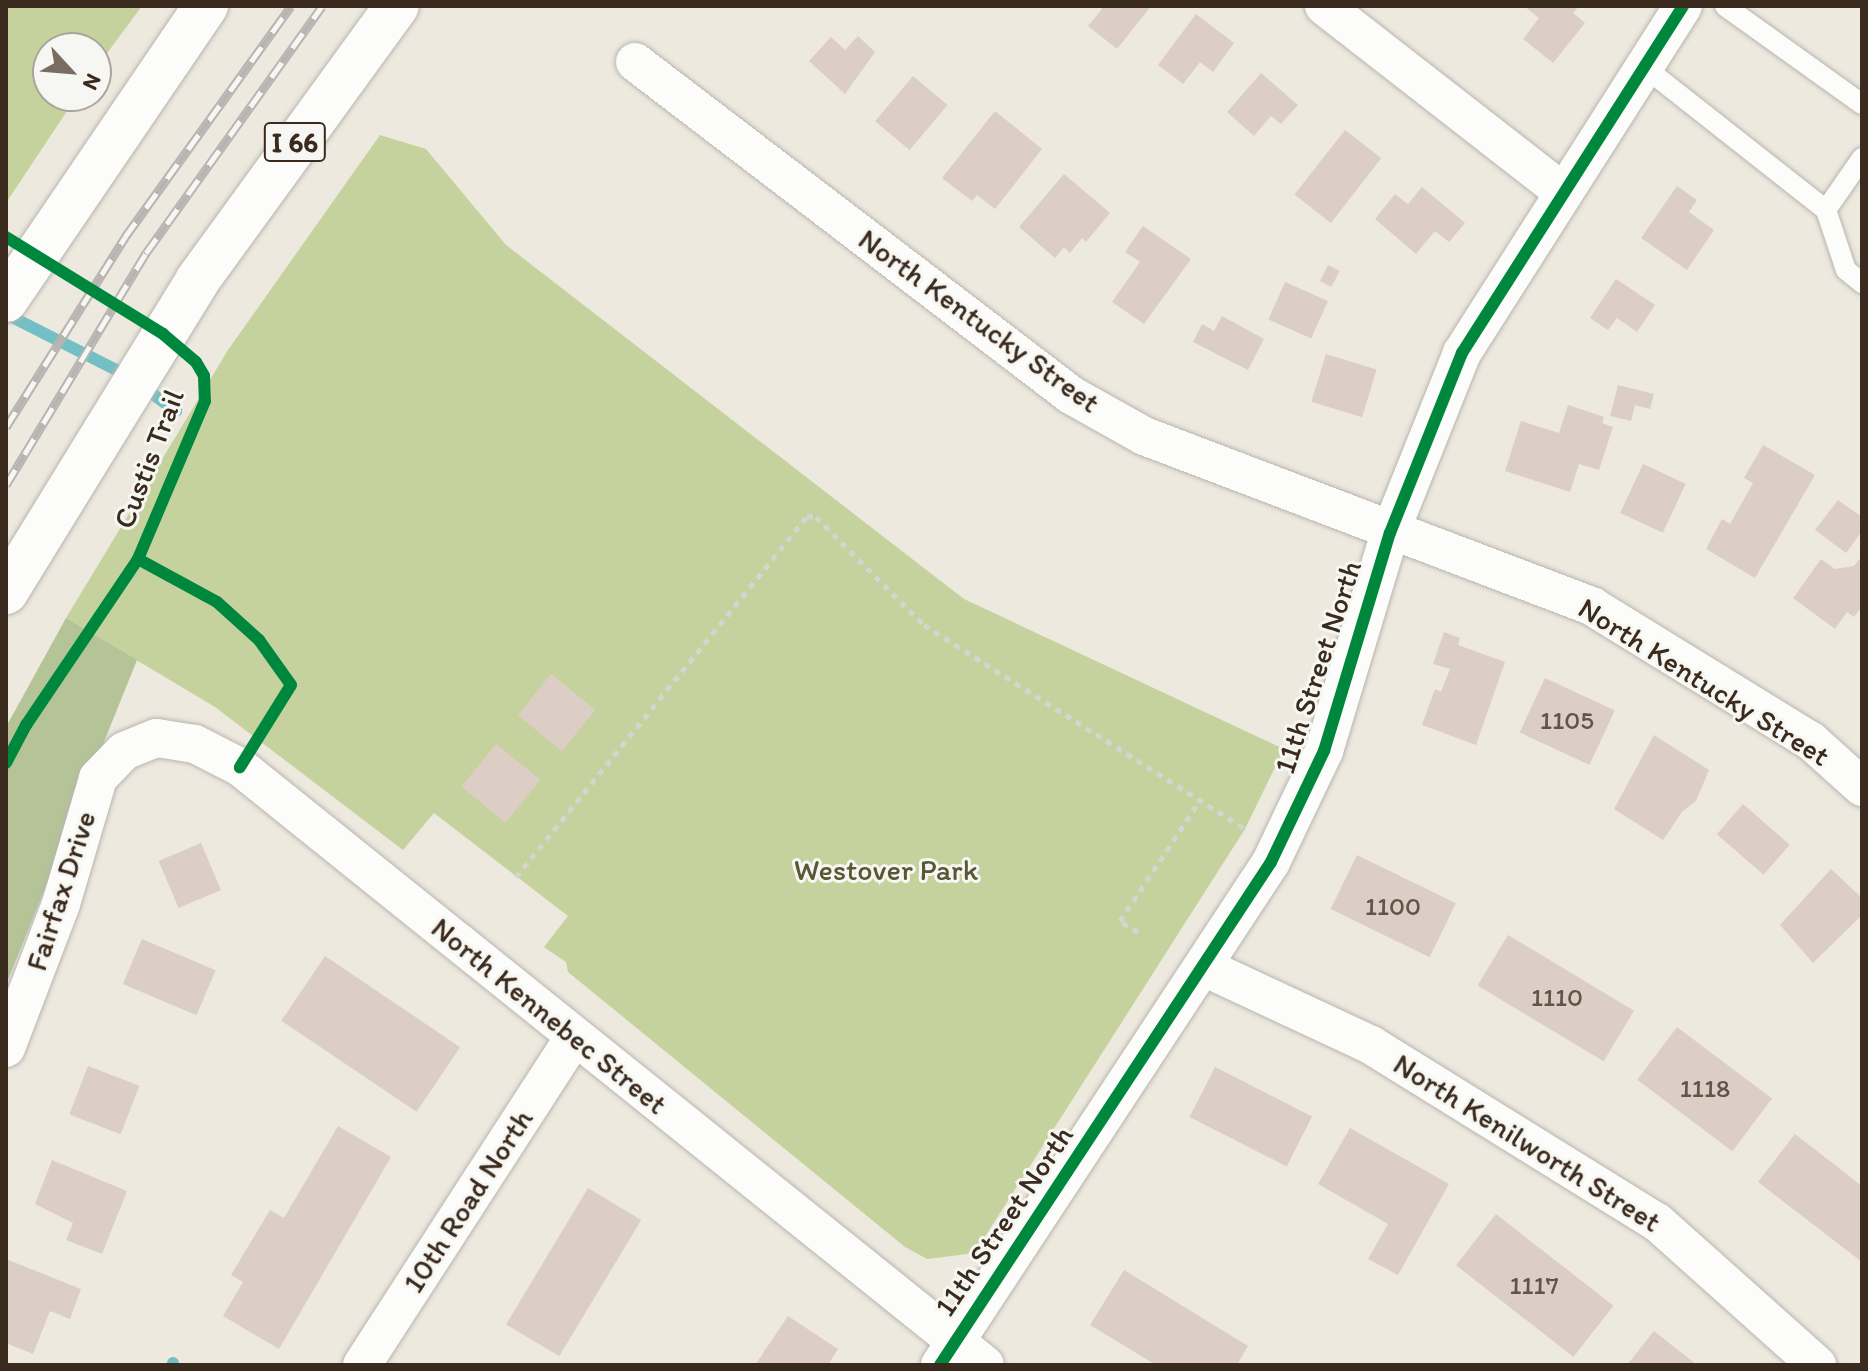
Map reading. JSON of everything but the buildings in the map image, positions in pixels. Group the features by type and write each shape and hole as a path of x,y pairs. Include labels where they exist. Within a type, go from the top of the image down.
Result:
{"highway":[{"path":"6,300 206,6"},
{"name":"I 66","path":"6,592 75,471 197,281 397,6"}],"street":[{"path":"1324,6 1563,192"},
{"name":"11th Street North","path":"948,1353 1206,968 1271,862 1324,751 1390,533 1462,353 1683,6"},
{"name":"North Kentucky Street","path":"635,62 1071,395 1144,436 1390,533 1593,607 1811,741 1862,787"},
{"name":"North Kennebec Street","path":"98,778 124,751 157,738 195,744 240,767 574,1037 948,1353 985,1365"},
{"name":"Fairfax Drive","path":"6,1048 61,904 98,778"},
{"name":"North Kenilworth Street","path":"1206,968 1371,1045 1657,1222 1817,1365"},
{"name":"10th Road North","path":"362,1365 574,1037"}],"lane":[{"path":"1725,6 1862,104"},
{"path":"1643,66 1826,210 1846,270 1862,283"},
{"path":"1826,210 1862,158"}],"path":[{"path":"516,877 807,516 816,517 924,625 1245,829"},
{"path":"1138,932 1120,921 1200,800"}],"green space":[{"path":"6,6 142,6 112,46 112,32 32,32 32,112 66,112 6,203"},
{"name":"Westover Park","path":"380,135 426,149 506,245 964,599 1284,749 1245,829 979,1246 967,1254 927,1259 905,1247 568,972 566,962 544,947 568,916 434,813 403,850 215,707 66,618 228,350"},
{"path":"66,618 137,660 6,985 6,727"}],"waterway":[{"path":"6,314 128,376"},
{"path":"143,387 176,411"}],"railway":[{"path":"6,427 125,237 291,6"},
{"path":"6,485 146,253 322,6"}],"cycle path":[{"path":"940,1365 1271,862 1324,751 1390,533 1462,353 1683,6"},
{"name":"Custis Trail","path":"6,237 163,334 196,362 204,376 205,401 138,559 26,725 6,763"},
{"path":"138,559 217,602 259,640 291,685 240,767"}]}
